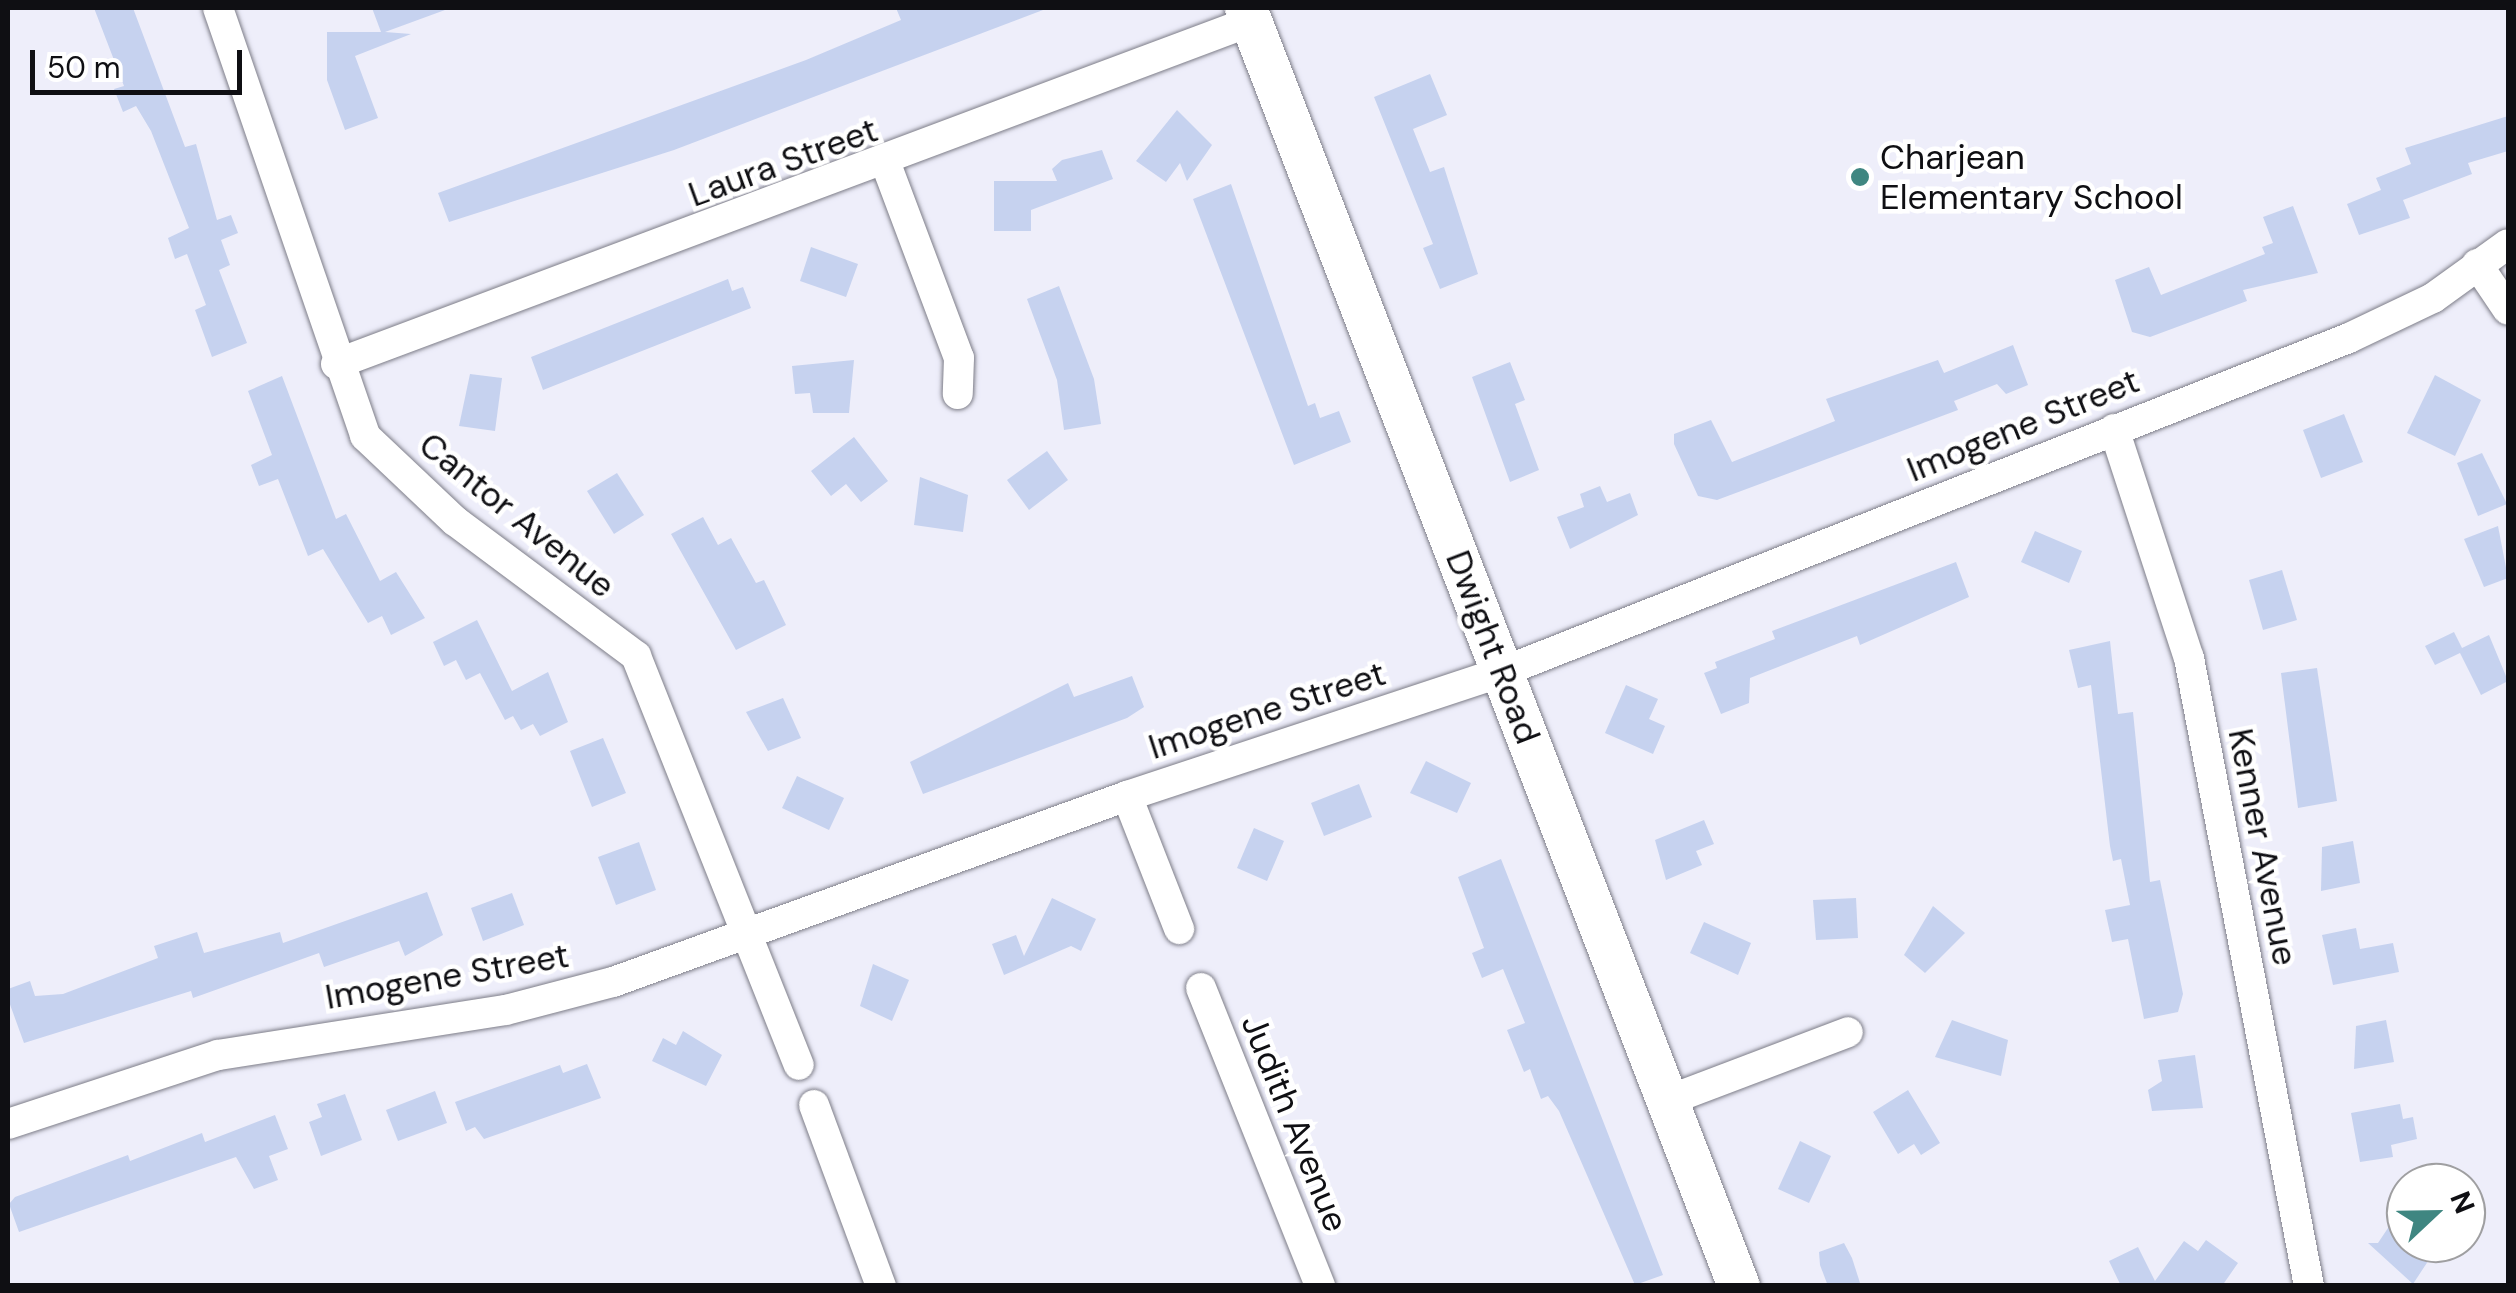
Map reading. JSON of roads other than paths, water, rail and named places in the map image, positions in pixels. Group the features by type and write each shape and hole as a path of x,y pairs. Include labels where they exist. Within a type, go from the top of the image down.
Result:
{"street":[{"name":"Cantor Avenue","path":"218,8 336,364 365,436 455,521 636,656 751,934 799,1065"},
{"name":"Laura Street","path":"336,364 886,164 1249,14"},
{"name":"Dwight Road","path":"1249,14 1502,672 1672,1099 1739,1286"},
{"path":"886,164 959,358 958,394"},
{"name":"Imogene Street","path":"8,1124 218,1055 506,1010 751,934 1127,796 1502,672 2349,338 2433,298 2508,244"},
{"path":"2477,264 2508,310"},
{"name":"Kenner Avenue","path":"2114,430 2189,658 2309,1286"},
{"path":"1127,796 1180,929"},
{"name":"Judith Avenue","path":"1202,988 1320,1286"},
{"path":"1672,1099 1848,1032"},
{"path":"814,1105 881,1286"}],"place":[{"name":"Charjean Elementary School","path":"1860,177"}]}
